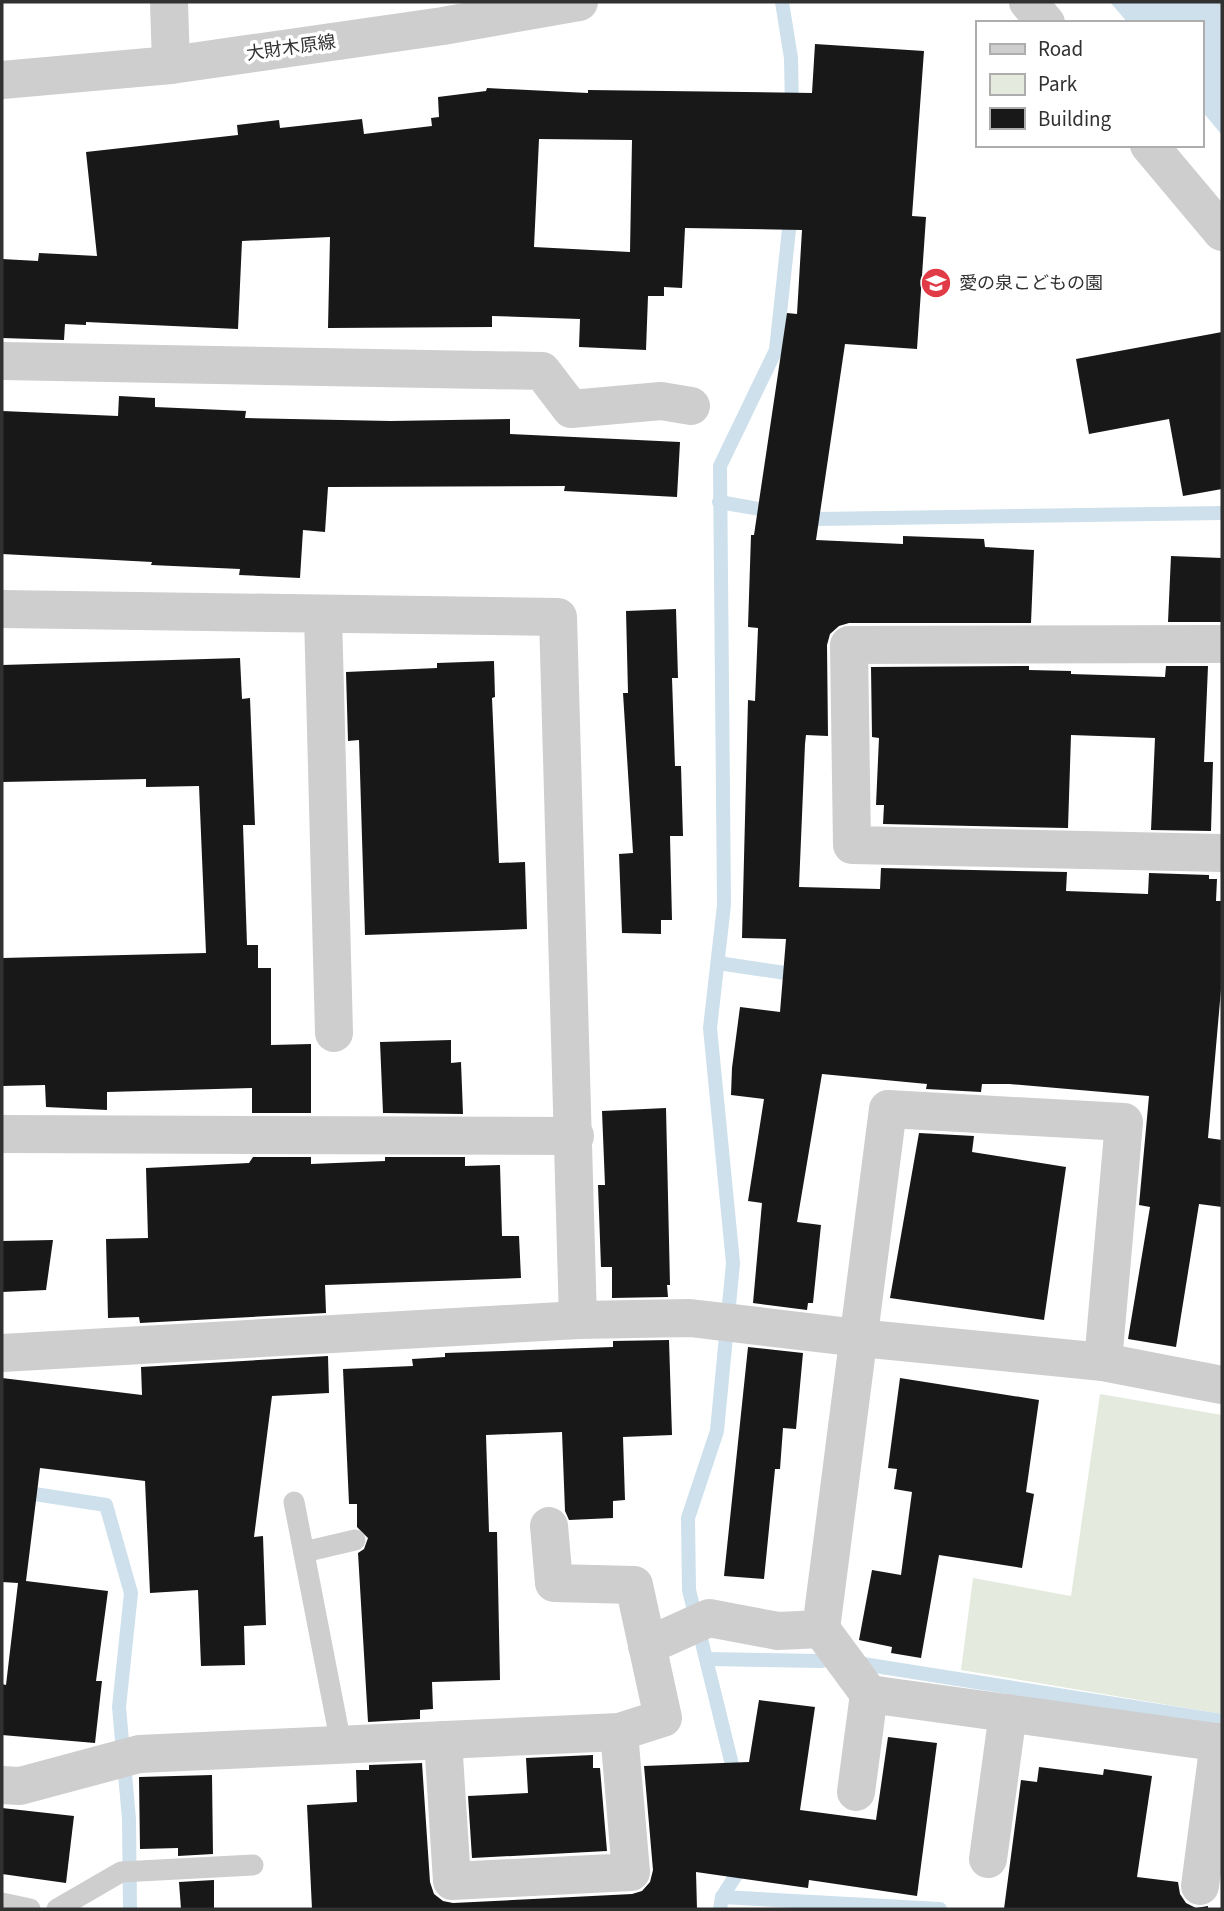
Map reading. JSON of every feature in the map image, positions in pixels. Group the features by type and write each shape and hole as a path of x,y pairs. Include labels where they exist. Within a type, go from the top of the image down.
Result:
{"street":[{"path":"169,2 171,65"},
{"name":"大財木原線","path":"2,80 171,65 443,26 579,2"},
{"path":"1028,2 1044,21"},
{"path":"1151,147 1222,232"},
{"path":"2,361 542,371 571,409 661,401 691,405"},
{"path":"2,609 558,617 575,1136 578,1320"},
{"path":"323,615 334,1033"},
{"path":"1222,644 849,645 852,845 1222,853"},
{"path":"856,1792 869,1694 821,1629 888,1109 1124,1122 1103,1362"},
{"path":"2,1134 575,1136"},
{"path":"2,1353 578,1320 690,1318 1103,1362 1222,1385"},
{"path":"2,1784 20,1786 125,1758 619,1732 663,1718 634,1585 554,1584 549,1526"},
{"path":"647,1646 697,1624 778,1631 821,1629"},
{"path":"869,1694 1221,1742 1200,1886"},
{"path":"988,1859 1008,1713"},
{"path":"443,1740 452,1881 631,1872 619,1732"}],"lane":[{"path":"294,1502 341,1745"},
{"path":"304,1552 355,1540"},
{"path":"57,1909 131,1872 253,1865"},
{"path":"2,1903 30,1909"}],"green space":[{"path":"1100,1394 1222,1415 1222,1714 961,1670 973,1578 1071,1596"}],"water":[{"path":"1110,2 1222,2 1222,135 1203,112 1203,21 1126,21"}],"building":[{"path":"815,44 924,51 912,216 926,217 917,349 845,344 816,540 903,544 903,536 984,539 985,547 1034,550 1031,623 849,623 839,626 830,634 827,645 828,736 806,735 799,887 880,889 881,868 1067,872 1066,891 1148,894 1149,873 1209,875 1209,879 1217,879 1216,901 1222,901 1222,978 1208,1138 1222,1140 1222,1207 1199,1204 1176,1347 1128,1339 1150,1207 1139,1205 1149,1096 1009,1084 982,1084 981,1092 926,1089 927,1084 822,1074 797,1222 821,1225 813,1303 808,1303 807,1310 753,1303 762,1203 748,1201 764,1099 731,1095 732,1068 740,1007 780,1012 786,939 742,938 748,700 755,701 758,628 748,627 751,535 754,535 787,313 797,314 802,230 685,228 682,288 664,287 664,296 648,296 646,350 579,347 580,319 492,316 492,327 328,328 330,237 242,241 238,329 86,322 86,325 65,324 64,340 2,338 2,259 38,261 39,253 97,256 86,152 238,135 237,125 279,120 280,128 362,119 364,134 432,126 431,118 439,117 438,97 486,91 487,88 588,93 588,90 812,93","holes":["539,139 632,140 630,252 534,247"]},
{"path":"1222,332 1222,489 1183,496 1169,419 1089,434 1076,359"},
{"path":"119,396 155,398 155,407 246,411 245,418 391,421 510,419 510,434 680,442 677,497 564,491 565,486 328,487 325,532 303,530 300,578 239,575 240,569 2,554 2,411 118,416"},
{"path":"1171,556 1222,558 1222,622 1168,622"},
{"path":"676,609 678,678 672,678 675,766 681,766 683,836 670,836 672,920 661,920 661,934 622,933 619,854 633,853 623,693 628,693 626,611"},
{"path":"240,658 242,699 250,698 255,825 243,825 247,945 258,945 258,968 271,968 271,1045 311,1044 311,1113 252,1113 252,1088 107,1092 107,1110 46,1107 45,1085 2,1086 2,958 206,953 199,786 146,787 146,779 2,782 2,665"},
{"path":"494,661 495,697 492,698 499,863 525,862 527,929 365,935 359,740 348,741 346,672 437,668 437,663"},
{"path":"1029,666 1029,670 1071,671 1071,674 1165,677 1166,666 1208,666 1204,762 1213,762 1211,831 1151,830 1155,738 1071,735 1068,828 883,824 884,805 876,805 879,738 872,737 871,667"},
{"path":"451,1040 451,1063 461,1062 463,1114 383,1113 380,1042"},
{"path":"666,1108 670,1285 667,1285 668,1297 612,1298 612,1267 601,1267 598,1185 605,1185 602,1111"},
{"path":"919,1133 974,1136 972,1152 1066,1167 1044,1320 890,1298"},
{"path":"253,1157 311,1157 311,1164 385,1161 385,1157 465,1157 465,1166 500,1165 502,1236 519,1236 521,1278 325,1285 326,1313 140,1323 139,1317 108,1318 106,1239 148,1238 146,1168 249,1163"},
{"path":"53,1240 46,1290 2,1292 2,1241"},
{"path":"669,1340 672,1435 623,1437 625,1500 613,1501 613,1518 569,1520 565,1511 562,1432 486,1435 489,1532 497,1532 500,1680 432,1682 433,1709 420,1710 420,1719 368,1722 358,1553 364,1549 368,1538 357,1527 357,1504 349,1504 343,1369 413,1366 412,1359 445,1357 445,1353 613,1347 613,1341"},
{"path":"748,1347 803,1353 796,1429 783,1428 780,1469 775,1469 764,1579 724,1576"},
{"path":"328,1356 329,1393 272,1396 254,1537 263,1536 266,1625 244,1626 245,1665 201,1666 198,1590 150,1593 145,1481 40,1468 26,1581 108,1591 96,1681 102,1681 95,1743 2,1735 2,1684 6,1685 18,1583 2,1582 2,1378 142,1395 141,1367"},
{"path":"900,1378 1039,1400 1026,1492 1034,1494 1022,1568 939,1555 921,1658 891,1653 892,1647 859,1640 872,1570 901,1575 912,1492 894,1489 897,1469 888,1468"},
{"path":"759,1700 815,1707 800,1810 876,1820 888,1737 937,1743 917,1896 809,1880 808,1888 696,1872 697,1909 312,1909 307,1805 357,1802 356,1770 369,1770 369,1765 422,1763 430,1882 434,1894 443,1901 453,1903 632,1894 642,1891 650,1882 653,1870 644,1766 749,1762"},
{"path":"593,1755 593,1768 600,1768 607,1851 472,1858 468,1796 528,1793 526,1758"},
{"path":"1039,1767 1103,1775 1104,1769 1152,1776 1137,1877 1178,1882 1180,1894 1186,1903 1196,1908 1208,1906 1208,1909 1004,1909 1021,1780 1037,1782"},
{"path":"212,1775 213,1854 178,1856 178,1848 140,1849 139,1777"},
{"path":"2,1808 74,1816 66,1883 2,1874"},
{"path":"214,1880 214,1909 181,1909 179,1882"}],"waterway":[{"path":"782,2 791,58 792,111"},
{"path":"736,1781 689,1590 688,1518 717,1431 733,1263 710,1028 724,905 720,466 776,350 791,211"},
{"path":"719,502 777,512"},
{"path":"800,516 817,519 1222,513"},
{"path":"718,963 799,975"},
{"path":"2,1489 106,1505 131,1593 119,1707 129,1819 130,1909"},
{"path":"706,1659 822,1661"},
{"path":"863,1664 1222,1721"},
{"path":"720,1909 722,1897 745,1861"},
{"path":"722,1897 940,1909"}],"place":[{"name":"愛の泉こどもの園","path":"936,283"}]}
